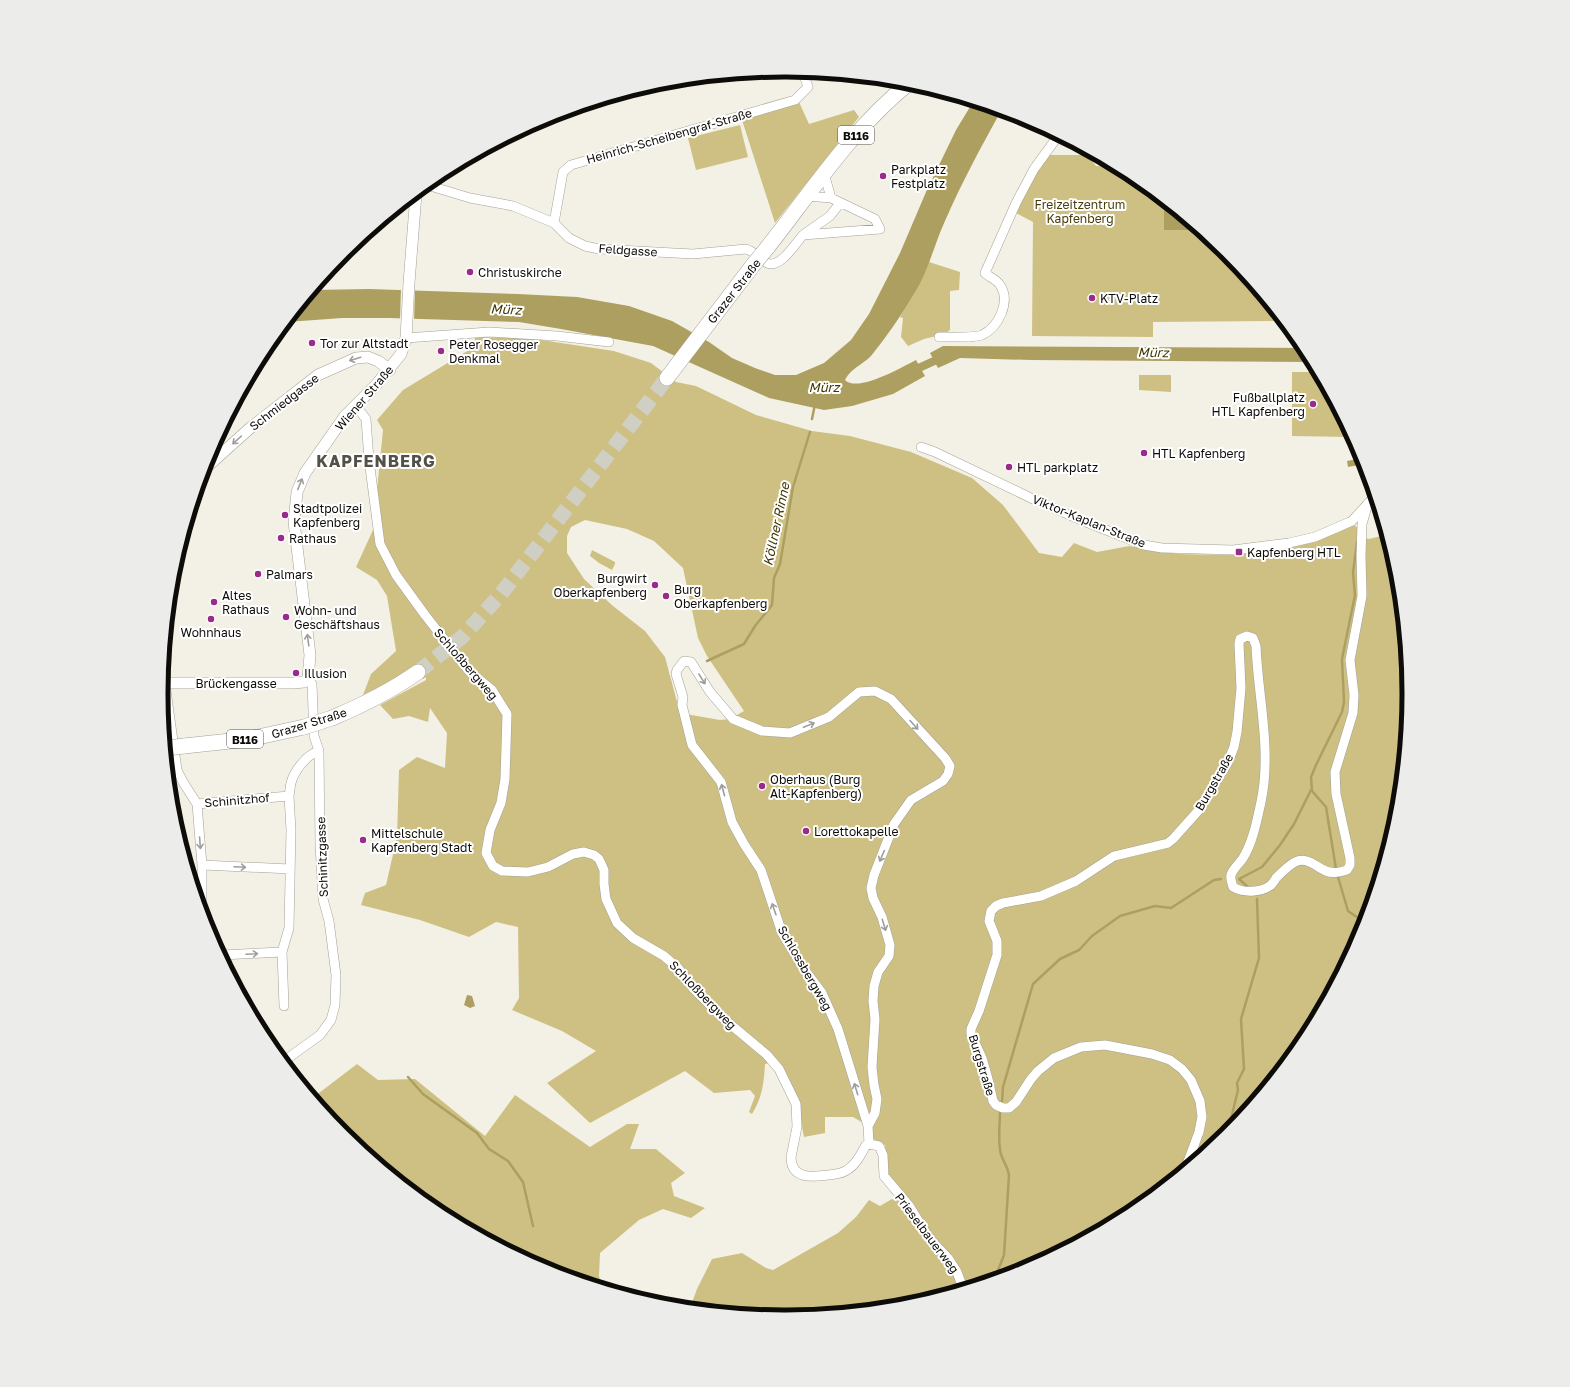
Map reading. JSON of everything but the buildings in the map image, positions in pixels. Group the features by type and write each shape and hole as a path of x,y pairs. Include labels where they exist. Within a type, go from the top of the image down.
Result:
{"highway":[{"path":"890,98 894,87"},
{"name":"Grazer Straße","path":"667,378 824,173 890,98 902,88"},
{"name":"Grazer Straße","path":"171,747 249,739 304,727 332,718 372,700 391,690 418,672"}],"street":[{"name":"Heinrich-Scheibengraf-Straße","path":"554,223 564,172 571,165 795,100 808,87 805,77"},
{"path":"939,337 982,335 997,322 1004,304 1004,294 999,284 985,273 1016,203 1034,169 1055,140"},
{"path":"824,173 831,198"},
{"name":"Feldgasse","path":"434,187 470,198 513,206 554,223 569,238 585,246 599,249 693,254 746,249 772,264 781,261 803,235 830,216 840,203"},
{"path":"803,200 831,198 875,219 880,229 803,235"},
{"name":"Wiener Straße","path":"308,679 310,655 294,522 297,492 305,473 345,416 390,370 401,354 406,338 408,283 415,200"},
{"path":"406,338 489,332 557,336 609,342"},
{"name":"Schmiedgasse","path":"215,458 249,429 318,375 356,358 368,357 384,365 390,370"},
{"name":"Schloßbergweg","path":"356,406 366,419 369,460 377,526 380,544 389,563 425,615 469,670 492,690 507,714 505,779 501,803 490,830 486,853 493,866 502,871 528,872 548,867 573,854 584,852 594,855 599,859 604,870 606,899 617,923 634,938 664,956 678,968 694,988 724,1019 767,1055 779,1069 796,1104 797,1127 791,1157 791,1162 795,1170 801,1175 815,1177 842,1173 855,1164 866,1145 869,1144"},
{"name":"Viktor-Kaplan-Straße","path":"921,447 1081,520 1144,545 1162,548 1233,550 1290,543 1315,537 1352,521 1371,500"},
{"name":"Burgstraße","path":"1189,1159 1199,1132 1202,1117 1200,1101 1191,1080 1182,1069 1170,1060 1152,1054 1105,1045 1081,1047 1054,1058 1038,1071 1016,1102 1009,1108 1003,1108 996,1105 993,1101 982,1058 971,1034 971,1029 979,1011 997,955 997,941 989,921 989,916 991,911 1003,903 1041,896 1076,881 1114,856 1158,846 1173,839 1198,811 1228,762 1234,747 1237,732 1241,688 1239,644 1240,639 1247,636 1253,638 1256,646 1263,739 1264,782 1261,801 1248,849 1231,873 1230,878 1233,886 1247,891 1258,891 1271,885 1278,876 1295,862 1305,860 1317,865 1327,872 1336,873 1347,870 1350,866 1350,858 1336,794 1335,772 1353,713 1354,695 1350,660 1362,596 1360,556 1362,524 1371,501"},
{"name":"Schlossbergweg","path":"868,1126 875,1112 877,1099 872,1067 875,1019 873,1002 874,986 878,972 889,956 890,945 882,917 873,898 871,888 874,875 894,824 911,800 943,781 948,774 950,766 945,758 891,699 875,691 859,692 829,717 790,733 762,731 733,719 710,692 691,662 684,661 677,670 676,674 683,697 682,705 692,745 721,782 732,822 761,870 782,933 804,969 822,993 838,1029 868,1126 869,1144"},
{"name":"Brückengasse","path":"169,683 293,683 304,682 308,679"},
{"name":"Schinitzgasse","path":"288,1058 320,1036 331,1020 335,1005 336,975 329,921 323,899 320,844 319,751 314,736 312,684 308,679"},
{"path":"169,718 177,770 197,804"},
{"path":"284,1006 282,952 290,928 290,784 294,775 312,753 319,751"},
{"name":"Schinitzhof","path":"202,895 202,865 197,804 290,796"},
{"path":"202,865 290,869"},
{"path":"227,955 282,952"},
{"name":"Prieselbauerweg","path":"869,1144 879,1146 884,1155 884,1176 910,1207 929,1238 948,1258 957,1272 961,1284"}],"green space":[{"path":"799,102 809,124 854,110 859,117 775,223 742,120"},
{"path":"740,125 748,157 696,170 688,138"},
{"name":"Freizeitzentrum Kapfenberg","path":"1049,155 1084,155 1090,158 1096,166 1103,166 1128,181 1160,204 1221,258 1249,287 1276,321 1153,322 1153,337 1032,336 1033,222 1014,212 1036,173"},
{"path":"929,262 960,272 959,290 950,291 950,330 945,334 924,339 908,346 901,337 903,318 900,317 915,292"},
{"path":"475,337 528,338 614,351 651,363 676,382 696,386 756,415 812,431 850,436 911,452 972,478 1003,505 1039,553 1062,557 1074,543 1097,552 1129,546 1179,554 1224,555 1274,551 1339,532 1353,524 1360,530 1358,537 1369,539 1381,536 1390,573 1396,613 1402,694 1396,774 1390,814 1369,892 1355,929 1338,966 1319,1002 1298,1036 1249,1100 1191,1157 1160,1183 1128,1206 1058,1246 1021,1263 963,1283 887,1172 885,1145 871,1138 870,1127 853,1117 825,1117 825,1133 804,1137 798,1105 776,1062 765,1064 762,1090 752,1114 749,1112 755,1096 750,1090 714,1093 685,1071 590,1123 547,1083 596,1051 562,1031 512,1010 519,998 518,927 496,922 469,937 420,920 361,905 365,893 386,885 397,837 399,770 417,757 445,768 447,733 430,708 428,722 409,716 393,719 380,705 426,680 426,677 423,679 413,667 388,683 363,695 371,674 396,651 387,596 377,580 356,567 373,530 383,430 377,420 403,390 474,347","holes":["585,520 627,529 654,541 683,568 698,638 707,656 744,711 730,719 720,720 680,713 665,657 645,631 613,606 584,579 567,553 567,536 571,527"]},
{"name":"Fußballplatz HTL Kapfenberg","path":"1292,372 1311,372 1345,437 1292,436"},
{"path":"1139,375 1171,375 1171,392 1139,390"},
{"path":"592,550 615,562 612,570 590,556"},
{"path":"357,1064 378,1080 415,1079 485,1136 515,1095 590,1147 627,1124 639,1124 630,1149 656,1149 685,1173 671,1183 674,1196 705,1208 691,1218 663,1209 639,1220 600,1253 599,1276 600,1281 549,1263 512,1246 442,1206 410,1183 379,1157 321,1100 316,1094"},
{"path":"892,1199 900,1201 954,1272 959,1284 905,1298 865,1305 825,1309 745,1309 692,1303 712,1259 742,1253 766,1268 773,1270 838,1233 856,1217 869,1200 880,1206"}],"water":[{"path":"971,106 998,116 958,193 941,230 919,286 883,341 871,356 853,370 845,380 851,383 860,383 880,378 916,360 925,376 893,394 852,406 824,410 769,398 653,346 519,322 389,318 342,318 293,322 319,290 369,289 577,297 629,306 672,321 709,342 732,358 775,375 796,375 824,363 851,340 869,314 900,253 926,192 956,130"},
{"path":"1164,207 1189,228 1189,230 1164,230"},
{"name":"Mürz","path":"943,346 1296,348 1305,362 960,358 938,368 930,353"},
{"path":"1355,459 1358,465 1348,467 1347,461"},
{"path":"467,995 472,996 475,1006 470,1008 464,1005"}],"pier":[{"path":"401,288 415,288 414,322 400,321"}],"waterway":[{"name":"Mürz","path":"912,371 943,357"},
{"name":"Köllner Rinne","path":"812,419 815,404"},
{"name":"Köllner Rinne","path":"707,661 744,644 755,626 772,605 774,578 780,564 793,487 810,432"},
{"path":"1336,869 1326,807 1312,791 1311,777 1342,712 1344,702 1342,659 1355,595 1353,573 1357,542"},
{"path":"1248,887 1239,879 1262,867 1280,845 1294,824 1312,788"},
{"path":"1338,877 1348,911 1359,919"},
{"path":"1002,1102 1003,1087 1033,984 1060,959 1079,950 1092,936 1120,916 1155,906 1171,908 1214,880 1221,879"},
{"path":"1231,1119 1238,1090 1237,1083 1244,1069 1241,1019 1259,958 1257,899"},
{"path":"408,1077 423,1094 477,1133 489,1149 508,1161 523,1182 533,1226"},
{"path":"997,1272 1004,1255 1009,1175 1000,1153 1000,1112"}],"tunnel":[{"path":"418,672 462,637 501,594 667,378"}],"place":[{"name":"Parkplatz Festplatz","path":"883,176"},
{"name":"Christuskirche","path":"470,272"},
{"name":"KTV-Platz","path":"1092,298"},
{"name":"Tor zur Altstadt","path":"312,343"},
{"name":"Peter Rosegger Denkmal","path":"441,351"},
{"name":"Fußballplatz HTL Kapfenberg","path":"1313,404"},
{"name":"HTL Kapfenberg","path":"1144,453"},
{"name":"HTL parkplatz","path":"1009,467"},
{"name":"Stadtpolizei Kapfenberg","path":"285,515"},
{"name":"Rathaus","path":"281,538"},
{"name":"Kapfenberg HTL","path":"1239,552"},
{"name":"Palmars","path":"258,574"},
{"name":"Burgwirt Oberkapfenberg","path":"655,585"},
{"name":"Burg Oberkapfenberg","path":"666,596"},
{"name":"Altes Rathaus","path":"214,602"},
{"name":"Wohn- und Geschäftshaus","path":"286,617"},
{"name":"Wohnhaus","path":"211,619"},
{"name":"Illusion","path":"296,673"},
{"name":"Oberhaus (Burg Alt-Kapfenberg)","path":"762,786"},
{"name":"Lorettokapelle","path":"806,831"},
{"name":"Mittelschule Kapfenberg Stadt","path":"363,840"}],"district":[{"name":"KAPFENBERG","path":"376,461"}]}
